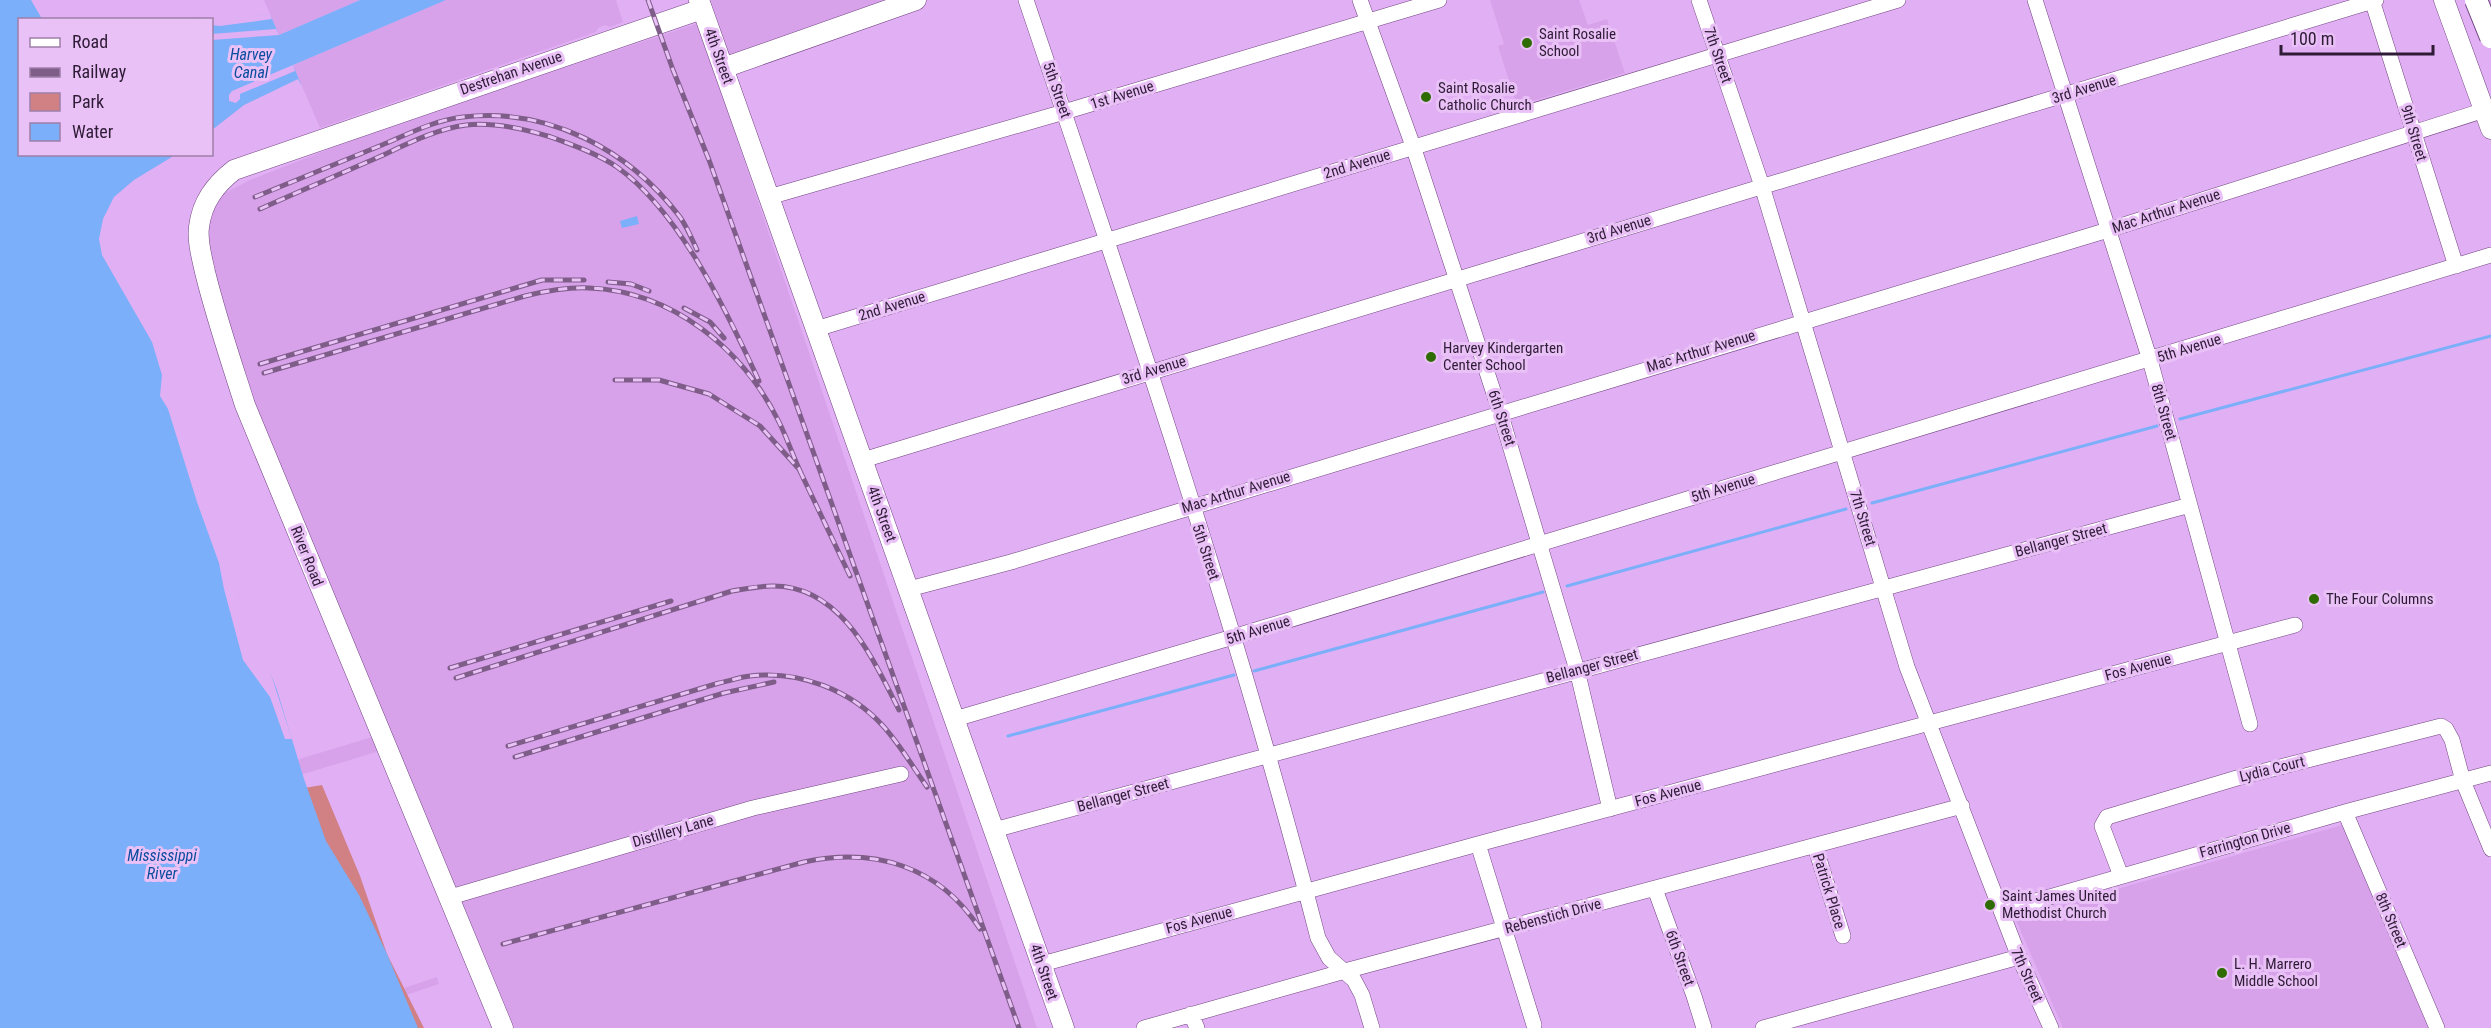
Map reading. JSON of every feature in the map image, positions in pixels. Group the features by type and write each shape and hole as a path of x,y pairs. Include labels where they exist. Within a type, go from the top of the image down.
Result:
{"highway":[{"path":"2476,0 2491,38"}],"main road":[{"path":"723,68 916,0"},
{"path":"2444,0 2489,116"},
{"path":"2466,0 2491,5"},
{"name":"4th Street","path":"700,4 1064,1028"},
{"name":"Destrehan Avenue","path":"321,138 700,4"},
{"name":"River Road","path":"321,138 234,170 216,184 204,205 198,228 201,253 212,301 245,405 447,898 503,1028"}],"street":[{"name":"5th Street","path":"1026,0 1107,239 1233,638 1318,938 1329,958 1354,980 1362,995 1372,1028"},
{"name":"6th Street","path":"1360,0 1413,146 1541,543 1577,670 1610,809"},
{"name":"1st Avenue","path":"769,197 1439,0"},
{"name":"7th Street","path":"1699,0 1762,186 1907,667 2019,957 2051,1028"},
{"name":"2nd Avenue","path":"816,330 1107,239 1898,0"},
{"name":"8th Street","path":"2035,0 2067,94 2150,360 2250,724"},
{"name":"3rd Avenue","path":"863,460 1149,371 2374,0"},
{"name":"9th Street","path":"2374,0 2456,266"},
{"name":"Mac Arthur Avenue","path":"909,588 1011,562 1803,320 2108,230 2414,132 2489,116"},
{"name":"5th Avenue","path":"955,719 1233,638 2491,255"},
{"name":"Bellanger Street","path":"994,830 2190,504"},
{"name":"Fos Avenue","path":"1042,964 1478,844 2295,625"},
{"name":"Lydia Court","path":"2121,876 2104,836 2102,826 2107,818 2236,778 2441,726 2446,729 2452,740 2463,781"},
{"name":"Farrington Drive","path":"2001,911 2345,812 2491,773"},
{"name":"Distillery Lane","path":"447,898 753,808 901,774"},
{"path":"2463,781 2491,849"},
{"name":"Rebenstich Drive","path":"1144,1028 1194,1021 1345,971 1962,806"},
{"name":"8th Street","path":"2345,812 2437,1028"},
{"path":"1478,844 1534,1025"},
{"name":"Patrick Place","path":"1815,846 1843,936"},
{"name":"6th Street","path":"1655,889 1704,1028"},
{"path":"1763,1028 2019,957"}],"shaded area":[{"path":"264,0 360,0 279,35"},
{"path":"446,0 616,0 623,22 610,27 605,25 598,28 596,32 320,128 293,65"},
{"path":"711,0 900,0 731,61"},
{"path":"1490,0 1579,0 1588,25 1607,19 1625,73 1517,106 1498,46 1504,44"},
{"path":"696,24 713,68 1037,1028 515,1028 396,746 254,789 253,773 389,732 242,380 210,253 208,229 214,205 223,194 250,180 393,124"},
{"name":"L. H. Marrero Middle School","path":"2342,825 2428,1028 2063,1028 2015,918"},
{"path":"437,977 439,984 356,1012 344,1008"}],"green space":[{"path":"322,785 360,876 387,954 424,1028 396,1028 293,790"}],"water":[{"name":"Mississippi River","path":"0,0 31,0 41,18 18,18 18,156 185,156 116,211 111,258 126,292 149,327 216,537 277,690 326,841 359,895 418,1028 0,1028"},
{"name":"Harvey Canal","path":"360,0 446,0 293,65 301,84 247,110 213,135 213,19 270,14 279,35"},
{"path":"637,216 639,224 622,228 620,221"}],"pier":[{"path":"270,14 272,19 220,26 213,25 213,18 193,17"},
{"path":"276,29 279,35 213,40 213,34"},
{"path":"293,65 295,71 240,94 240,99 236,103 229,101 232,91"},
{"path":"298,79 302,87 248,112 213,138 213,129 244,105"},
{"path":"173,156 187,156 119,212 115,258 128,290 152,326 219,536 239,594 263,650 292,739 285,739 270,697 243,660 219,563 168,409 160,396 162,375 152,342 102,255 99,239 103,219 114,197 134,180"}],"waterway":[{"path":"2180,419 2491,336"},
{"path":"1872,503 2157,426"},
{"path":"1567,586 1846,509"},
{"path":"1254,671 1543,592"},
{"path":"1008,736 1234,675"}],"railway":[{"path":"648,0 709,160 1019,1028"},
{"path":"255,197 442,121 463,117 495,116 526,119 585,138 612,153 637,172 660,193 680,217 697,250"},
{"path":"260,209 422,138 455,127 476,124 498,125 551,137 610,162 640,186 661,210 700,265 759,381"},
{"path":"260,364 542,280 584,280"},
{"path":"608,282 631,284 649,291"},
{"path":"264,373 533,294 581,288 620,292 649,300 676,312 725,348 764,395 782,428 801,473"},
{"path":"684,308 710,322 724,338"},
{"path":"615,380 659,380 709,394 760,426 799,469 850,576"},
{"path":"456,678 732,591 772,586 796,589 817,598 836,611 866,648 899,710"},
{"path":"450,668 671,601"},
{"path":"508,746 738,678 787,676 823,685 840,693 871,714 896,741 927,787"},
{"path":"515,757 724,693 774,682"},
{"path":"503,944 804,862 856,857 903,866 925,876 964,907 980,929"}],"place":[{"name":"Saint Rosalie School","path":"1527,43"},
{"name":"Saint Rosalie Catholic Church","path":"1426,97"},
{"name":"Harvey Kindergarten Center School","path":"1431,357"},
{"name":"The Four Columns","path":"2314,599"},
{"name":"Saint James United Methodist Church","path":"1990,905"},
{"name":"L. H. Marrero Middle School","path":"2222,973"}]}
